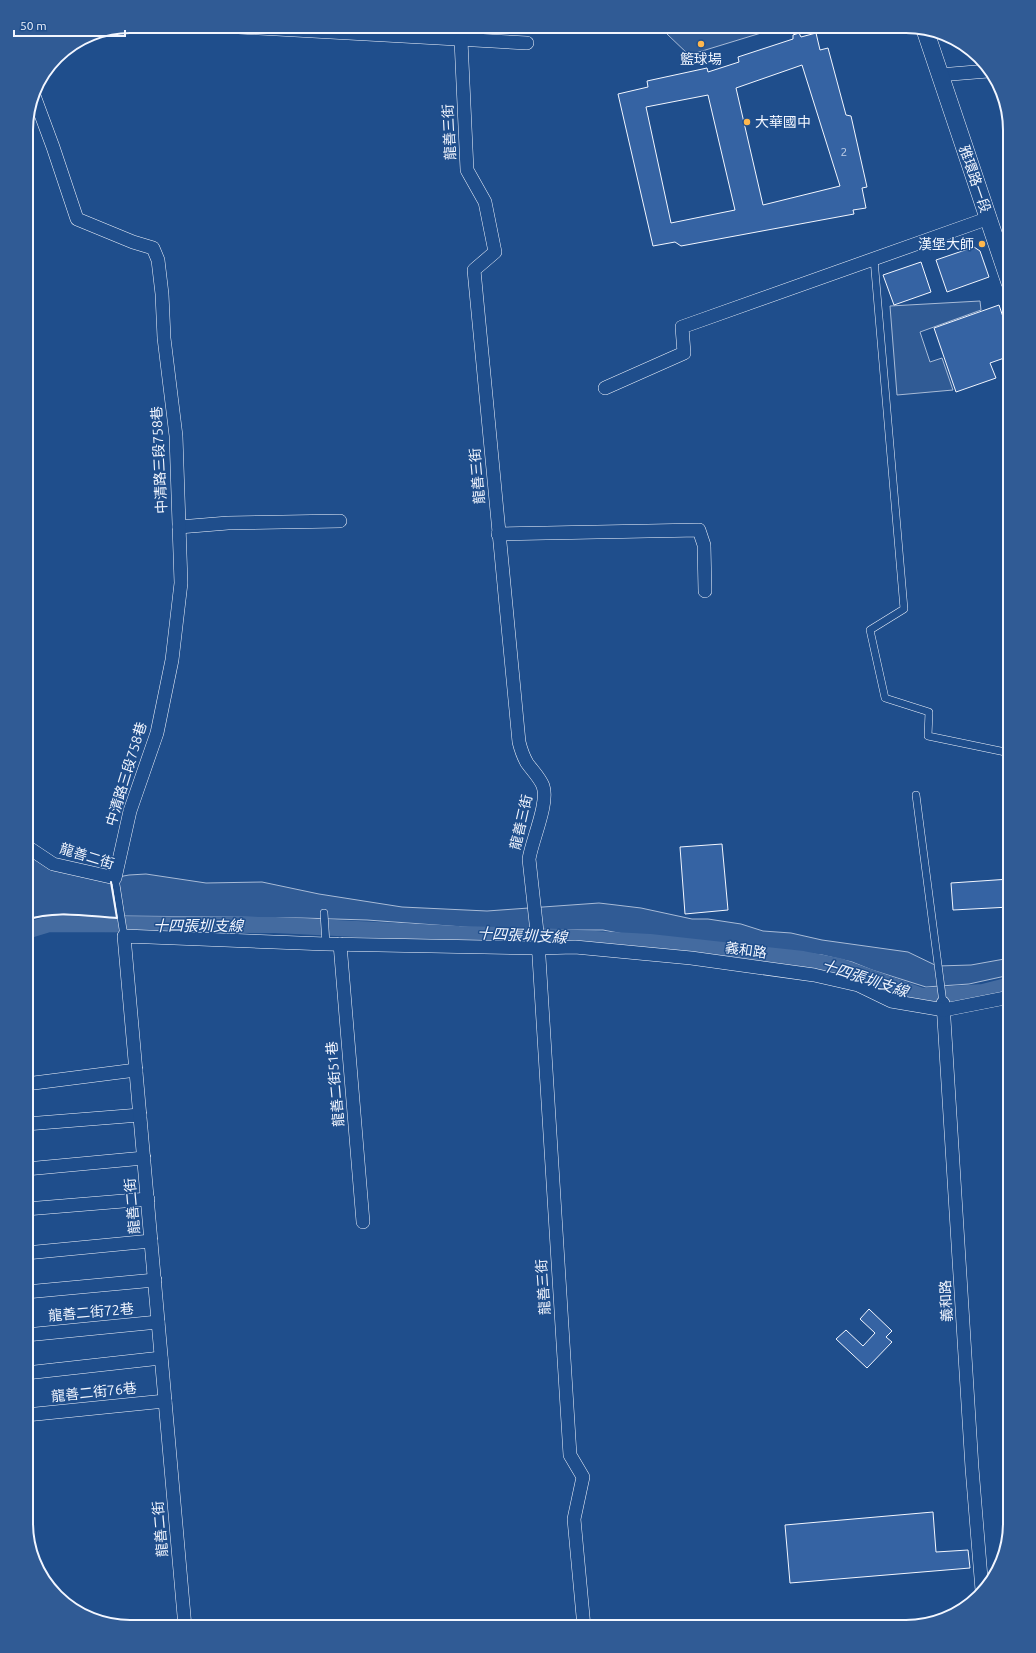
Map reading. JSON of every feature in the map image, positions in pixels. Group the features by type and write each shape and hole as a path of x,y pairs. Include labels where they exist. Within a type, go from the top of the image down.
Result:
{"street":[{"path":"341,33 527,43"},
{"name":"雅環路一段","path":"927,35 1003,261"},
{"name":"龍善三街","path":"461,40 467,170 485,202 495,252 474,270 519,742 522,753 542,784 545,793 529,859 536,915 570,1455 583,1477 574,1519 583,1620"},
{"path":"939,75 983,71"},
{"name":"中清路三段758巷","path":"37,103 53,146 77,219 133,242 153,248 158,260 162,294 164,338 176,436 181,583 172,660 156,734 130,811 115,878"},
{"path":"605,388 684,353 682,327 989,218"},
{"path":"179,527 228,523 340,521"},
{"path":"498,534 700,530 704,545 706,591"},
{"name":"龍善二街","path":"33,851 53,864 115,878"},
{"path":"124,936 326,944 538,945"},
{"name":"龍善二街","path":"124,936 184,1620"},
{"name":"龍善二街51巷","path":"340,944 363,1222"},
{"name":"義和路","path":"538,945 575,946 660,955 814,975 858,985 891,1002 944,1007 1003,998"},
{"name":"義和路","path":"944,1007 972,1468 981,1584"},
{"path":"33,1083 136,1070"},
{"path":"33,1123 140,1115"},
{"path":"33,1168 144,1158"},
{"path":"33,1208 148,1199"},
{"path":"33,1252 151,1241"},
{"name":"龍善二街72巷","path":"33,1291 155,1280"},
{"name":"龍善二街72巷","path":"33,1334 158,1322"},
{"name":"龍善二街76巷","path":"33,1372 161,1358"},
{"name":"龍善二街76巷","path":"33,1414 165,1401"}],"lane":[{"path":"874,259 904,609 870,630 884,698 929,712 928,736 1003,752"},
{"name":"義和路","path":"916,795 944,1007"},
{"name":"龍善二街","path":"115,878 124,936"},
{"path":"324,913 326,944"}],"shaded area":[{"path":"667,33 761,33 689,55"},
{"path":"980,301 981,310 920,332 930,362 942,358 953,390 897,395 890,306"},
{"path":"33,854 112,882 117,918 64,914 33,918"},
{"path":"146,874 206,883 262,882 319,894 402,907 487,911 599,903 641,908 692,919 708,919 741,924 763,931 791,933 822,940 908,952 937,966 971,965 1003,959 1003,977 969,984 926,987 852,962 822,955 644,938 603,930 504,930 367,920 302,918 124,916 118,877"}],"building":[{"path":"799,33 801,37 816,33 820,50 828,48 846,115 851,116 867,187 862,188 866,208 853,210 854,214 681,246 675,242 653,246 618,94 648,87 647,81 707,68 708,72 739,62 738,57 793,39 793,35","holes":["802,65 840,186 763,205 736,88","708,95 735,210 671,223 646,107"]},
{"path":"974,247 980,251 989,277 947,292 936,260"},
{"path":"921,262 931,292 894,305 883,275"},
{"path":"999,305 1003,317 1003,358 990,363 996,378 956,392 934,328"},
{"path":"722,844 728,910 685,914 680,847"},
{"path":"1003,879 1003,907 953,910 951,883"},
{"path":"869,1309 892,1331 886,1337 892,1342 867,1368 836,1339 846,1330 863,1346 875,1333 860,1319"},
{"path":"933,1512 936,1552 968,1550 970,1568 790,1583 785,1525"}],"waterway":[{"name":"十四張圳支線","path":"33,929 49,924 275,925 650,942 803,959 839,966 922,996 983,992 1003,987"}],"wall":[{"path":"33,918 60,914 117,918 111,882"}],"place":[{"name":"籃球場","path":"701,44"},
{"name":"大華國中","path":"747,122"},
{"name":"漢堡大師","path":"982,244"}]}
